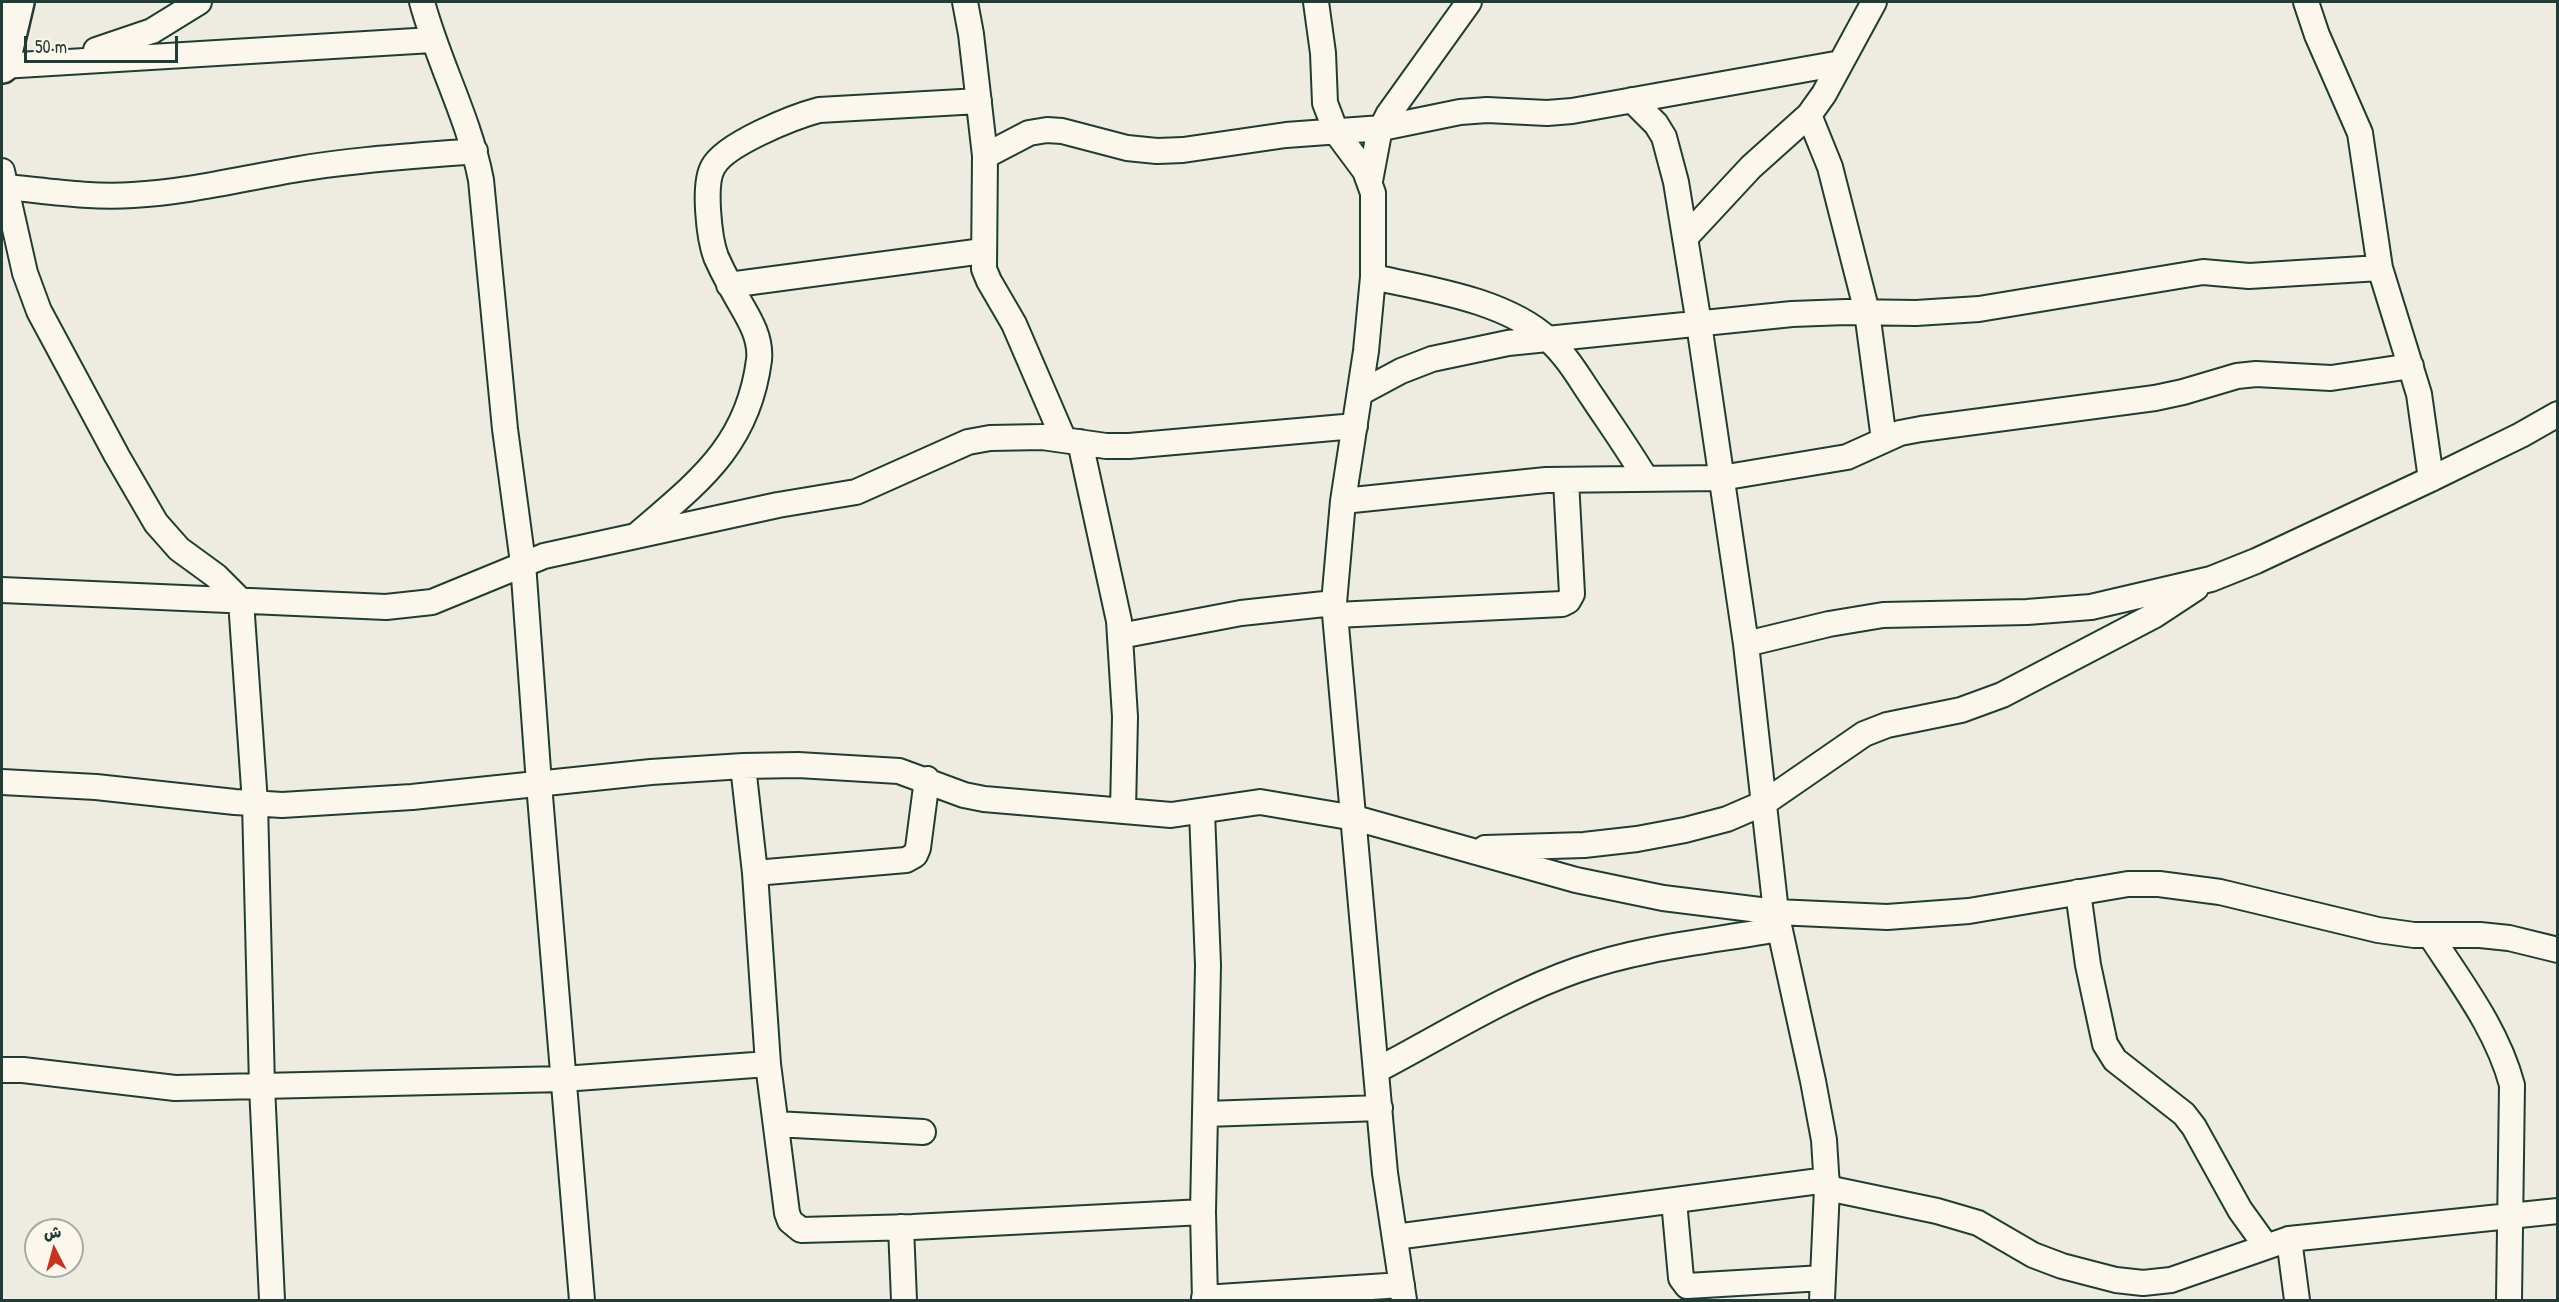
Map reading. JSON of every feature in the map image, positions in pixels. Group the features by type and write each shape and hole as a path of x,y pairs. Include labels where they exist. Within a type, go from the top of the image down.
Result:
{"street":[{"path":"62,61 152,31 199,2"},
{"path":"422,2 432,40 476,151 481,180 505,429 523,563 582,1300"},
{"path":"965,2 972,34 985,156 984,268 988,281 1014,324 1072,441 1109,571 1120,636 1125,717 1123,811"},
{"path":"1202,812 1208,965 1203,1212 1204,1299 1403,1293 1385,1173 1335,609 1343,501 1360,393 1373,277 1373,193 1370,181 1336,132 1325,103 1323,53 1316,2"},
{"path":"1370,181 1382,128 1394,106 1469,2"},
{"path":"1685,238 1751,167 1809,115 1824,94 1874,2"},
{"path":"2306,2 2317,34 2360,133 2380,268 2419,394 2431,479"},
{"path":"11,8 2,66 432,40"},
{"path":"985,156 1029,133 1047,130 1062,130 1127,148 1156,151 1183,150 1286,135 1382,128 1460,112 1572,111 1841,63"},
{"path":"637,536 697,483 722,457 739,429 751,394 759,359 756,335 715,255 710,220 708,177 713,166 724,153 794,117 819,110 979,100"},
{"path":"1632,100 1656,124 1664,137 1676,182 1699,324 1746,644 1777,920 1814,1082 1824,1140 1827,1184 1822,1289 1687,1286 1681,1278 1674,1201"},
{"path":"1809,115 1830,166 1867,312 1884,440"},
{"path":"272,1300 262,1086 255,803 241,601 224,582 179,549 156,523 117,456 39,311 25,273 4,179 90,195 131,195 178,192 340,163 476,151"},
{"path":"729,285 983,251"},
{"path":"1360,393 1401,370 1432,359 1508,343 1792,314 1916,313 1979,309 2203,272 2249,276 2380,268"},
{"path":"1373,277 1461,296 1528,325 1549,339 1575,370 1646,479"},
{"path":"1343,501 1566,480 1721,478 1847,457 1899,433 2155,398 2237,376 2256,374 2331,378 2411,366"},
{"path":"1746,644 1829,624 1883,615 2027,612 2091,607 2211,579 2256,561 2431,479 2521,435 2558,414"},
{"path":"2,590 411,606 432,602 544,556 778,505 856,492 968,442 1042,437 1106,446 1129,446 1355,426"},
{"path":"1120,636 1241,613 1562,604 1568,601 1572,594 1566,480"},
{"path":"1459,848 1584,845 1637,839 1727,819 1764,803 1864,734 1887,725 1961,710 2002,696 2155,615 2211,579"},
{"path":"743,765 755,873 768,1064 787,1213 795,1227 801,1230 901,1227 1203,1212"},
{"path":"2,782 96,786 282,805 412,796 743,765 798,765 899,771 927,779 964,795 984,799 1171,815 1260,802 1355,818 1576,880 1777,920"},
{"path":"755,873 906,860 915,855 918,848 927,779"},
{"path":"1377,1070 1505,1002 1575,970 1610,959 1777,920 1887,917 1969,911 2128,884 2159,884 2220,892 2378,930 2414,936 2480,935 2509,938 2558,950"},
{"path":"2078,892 2088,965 2105,1044 2115,1060 2184,1114 2194,1127 2240,1210 2277,1243 2297,1300"},
{"path":"2430,935 2491,1029 2505,1059 2512,1085 2509,1300"},
{"path":"2,1070 22,1070 175,1088 563,1079 768,1064"},
{"path":"1206,1114 1380,1108"},
{"path":"776,1124 923,1132"},
{"path":"1395,1238 1674,1201 1827,1184 1978,1223 2033,1255 2062,1266 2116,1280 2143,1282 2170,1280 2277,1243 2558,1211"},
{"path":"901,1227 904,1300"}]}
